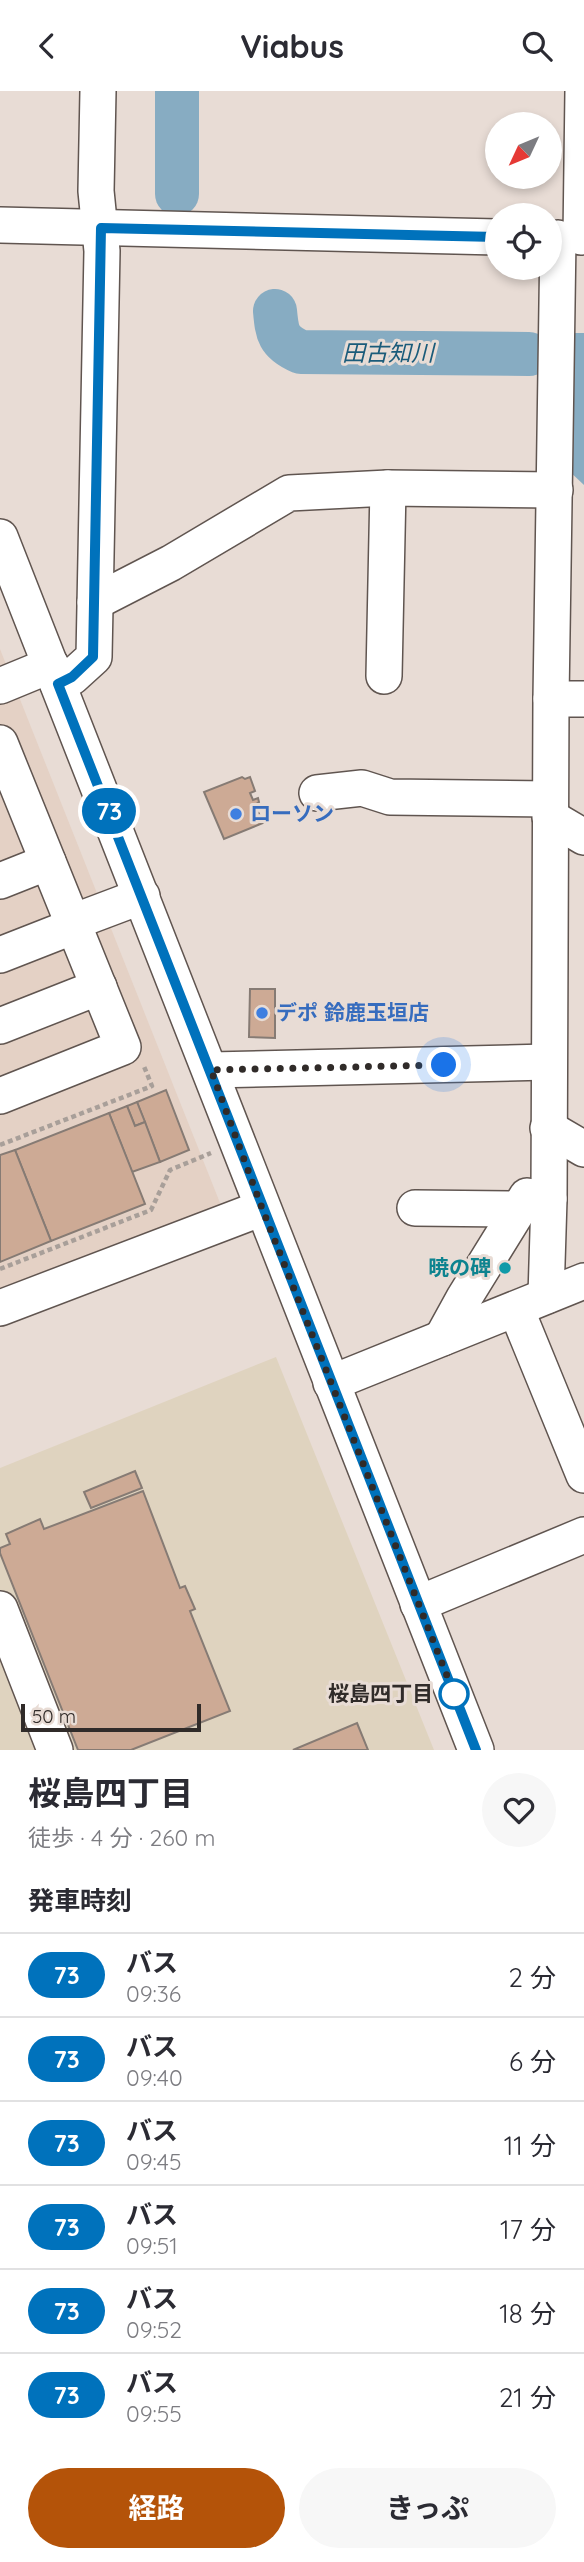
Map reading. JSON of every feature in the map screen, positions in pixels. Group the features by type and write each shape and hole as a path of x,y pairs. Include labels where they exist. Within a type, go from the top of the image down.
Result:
{"street":[{"path":"0,686 54,675 72,677 93,657 101,228 96,191 98,91"},
{"path":"583,91 568,238 565,493 567,699 550,808 548,1128 534,1204 531,1302 584,1475"},
{"path":"0,225 485,237"},
{"path":"95,602 171,563 289,493 388,488 565,493"},
{"path":"384,676 388,488"},
{"path":"0,537 476,1750"},
{"path":"0,743 10,799 48,862 123,1047 0,1096"},
{"path":"317,793 362,788 390,797 550,808 584,837"},
{"path":"0,881 48,862"},
{"path":"0,955 142,896"},
{"path":"0,1026 99,988"},
{"path":"211,1070 547,1062"},
{"path":"548,1128 584,1149"},
{"path":"415,1208 534,1204"},
{"path":"442,1338 464,1298 534,1204"},
{"path":"0,1308 262,1208"},
{"path":"331,1383 584,1281"},
{"path":"418,1604 584,1535"},
{"path":"0,1609 55,1750"}],"path":[{"path":"0,1145 152,1086"},
{"path":"0,1269 151,1210 170,1170 237,1141"}],"shaded area":[{"path":"0,649 230,1228 0,1320"},
{"path":"276,1357 434,1750 0,1750 0,1468"}],"water":[{"path":"569,377 584,377 584,485 567,469"}],"building":[{"name":"ローソン","path":"242,777 250,777 255,791 250,793 253,800 258,798 259,802 255,805 263,823 224,839 204,792"},
{"name":"デポ 鈴鹿玉垣店","path":"250,989 275,989 275,1038 249,1037"},
{"path":"166,1090 189,1150 160,1162 137,1102"},
{"path":"137,1102 145,1122 135,1126 127,1106"},
{"path":"127,1106 135,1126 145,1122 160,1162 132,1172 109,1113"},
{"path":"109,1113 145,1204 51,1241 15,1150"},
{"path":"15,1150 51,1241 0,1262 0,1155"},
{"path":"135,1471 142,1488 91,1508 84,1492"},
{"path":"143,1491 180,1588 185,1586 195,1609 190,1611 230,1711 131,1750 78,1750 0,1548 10,1544 6,1534 40,1519 44,1529"},
{"path":"357,1723 368,1750 293,1750"}],"waterway":[{"name":"田古知川","path":"177,91 177,194"},
{"name":"田古知川","path":"275,311 280,336 301,352 529,354"},
{"name":"田古知川","path":"571,355 584,355"}],"bus line":[{"name":"73","path":"476,1750 58,684 72,677 93,657 101,228 485,237"}],"place":[{"name":"ローソン","path":"236,814"},
{"name":"デポ 鈴鹿玉垣店","path":"262,1013"},
{"name":"暁の碑","path":"505,1268"},
{"name":"桜島四丁目","path":"454,1694"}],"route":[{"path":"444,1065 211,1070 262,1208 457,1701 454,1694"}]}
